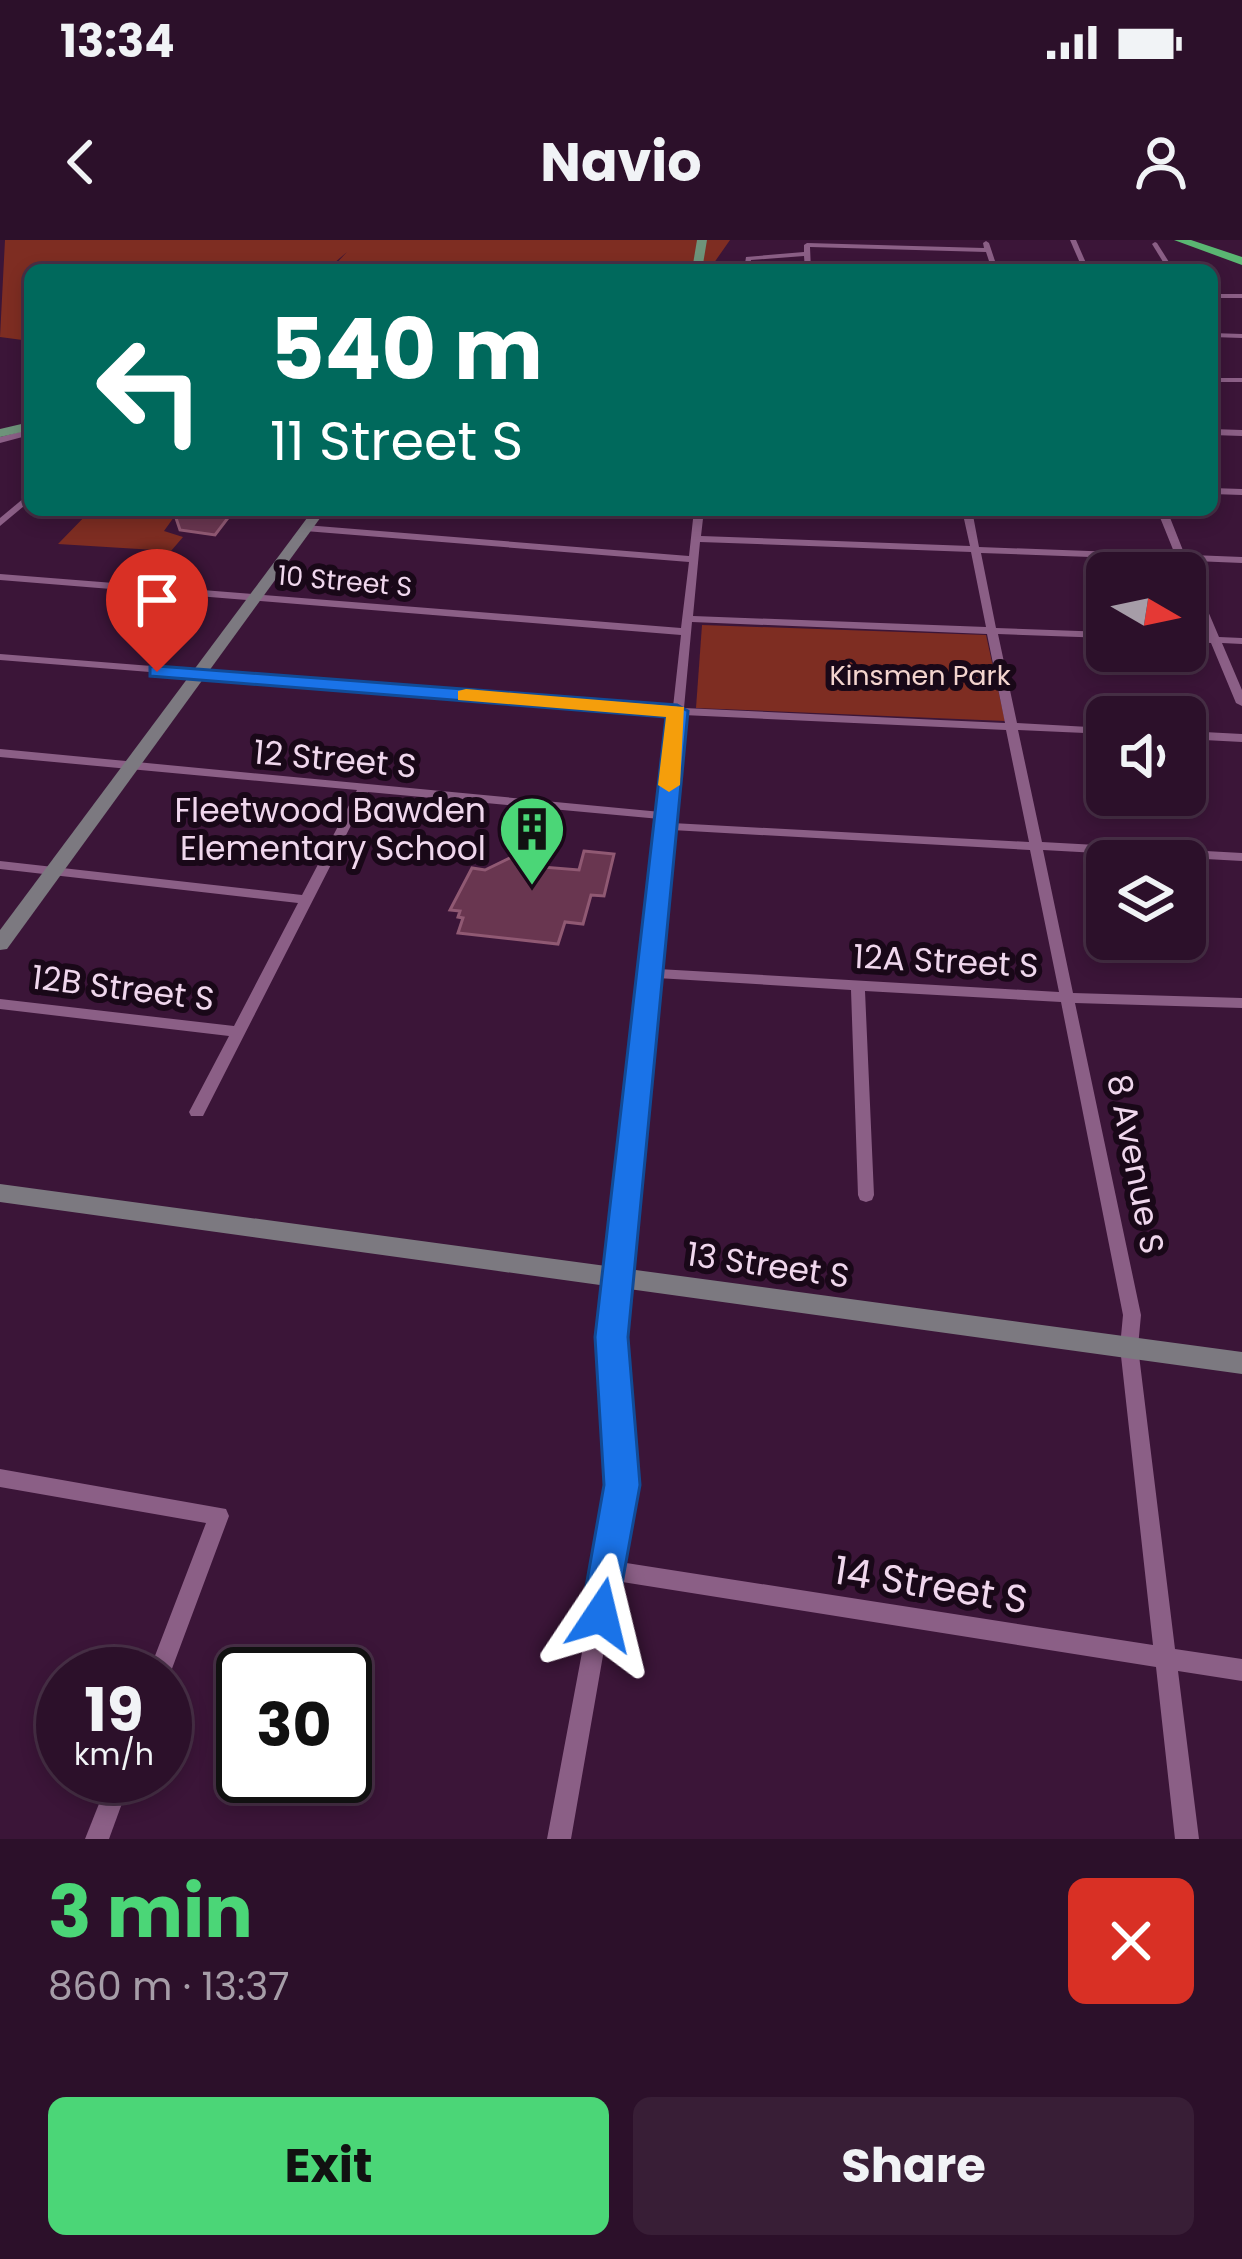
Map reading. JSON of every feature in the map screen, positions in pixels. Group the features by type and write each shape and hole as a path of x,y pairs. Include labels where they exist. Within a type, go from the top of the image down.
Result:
{"highway":[{"path":"1180,240 1242,257"},
{"path":"1224,240 1242,257"}],"street":[{"path":"985,240 992,264"},
{"path":"1156,244 1168,264"},
{"path":"747,264 748,257 807,250 988,250"},
{"path":"807,250 808,264"},
{"path":"0,524 24,502"},
{"path":"0,944 315,516"},
{"path":"559,1839 622,1485 611,1364 698,516"},
{"name":"8 Avenue S","path":"968,516 1132,1315 1129,1347 1187,1839"},
{"path":"1164,516 1178,552"},
{"path":"305,528 694,559"},
{"path":"696,539 1086,554"},
{"path":"1206,559 1242,560"},
{"name":"10 Street S","path":"3,581 687,626 1086,634"},
{"path":"1206,618 1242,703"},
{"path":"1206,639 1242,640"},
{"path":"0,657 677,711 1086,730"},
{"path":"1206,736 1242,738"},
{"name":"12 Street S","path":"0,753 665,821 1242,857"},
{"path":"197,1112 363,790"},
{"path":"0,865 307,900"},
{"name":"12A Street S","path":"648,973 1069,998 1242,1003"},
{"path":"857,987 866,1196"},
{"name":"12B Street S","path":"0,1004 238,1032"},
{"name":"13 Street S","path":"0,1193 1242,1363"},
{"path":"0,1478 219,1516 169,1647"},
{"name":"14 Street S","path":"609,1570 1242,1670"},
{"path":"97,1839 111,1803"}],"green space":[{"path":"5,240 730,240 713,264 336,264 347,252 333,264 24,264 24,340 0,337"},
{"path":"85,516 175,516 164,531 183,537 171,551 58,544"},
{"name":"Kinsmen Park","path":"702,625 986,635 1005,721 696,708"}],"building":[{"path":"175,516 229,516 215,535 180,530"},
{"name":"Fleetwood Bawden Elementary School","path":"584,851 614,854 604,896 591,895 583,924 565,922 558,944 458,933 463,918 458,917 460,911 450,910 472,868 485,870 520,853 517,865 579,870"}],"slow traffic":[{"path":"466,696 677,711 669,785"}],"place":[{"name":"Fleetwood Bawden Elementary School","path":"532,888"}],"route":[{"path":"157,672 677,711 612,1337 612,1395 622,1485 601,1615"}]}
